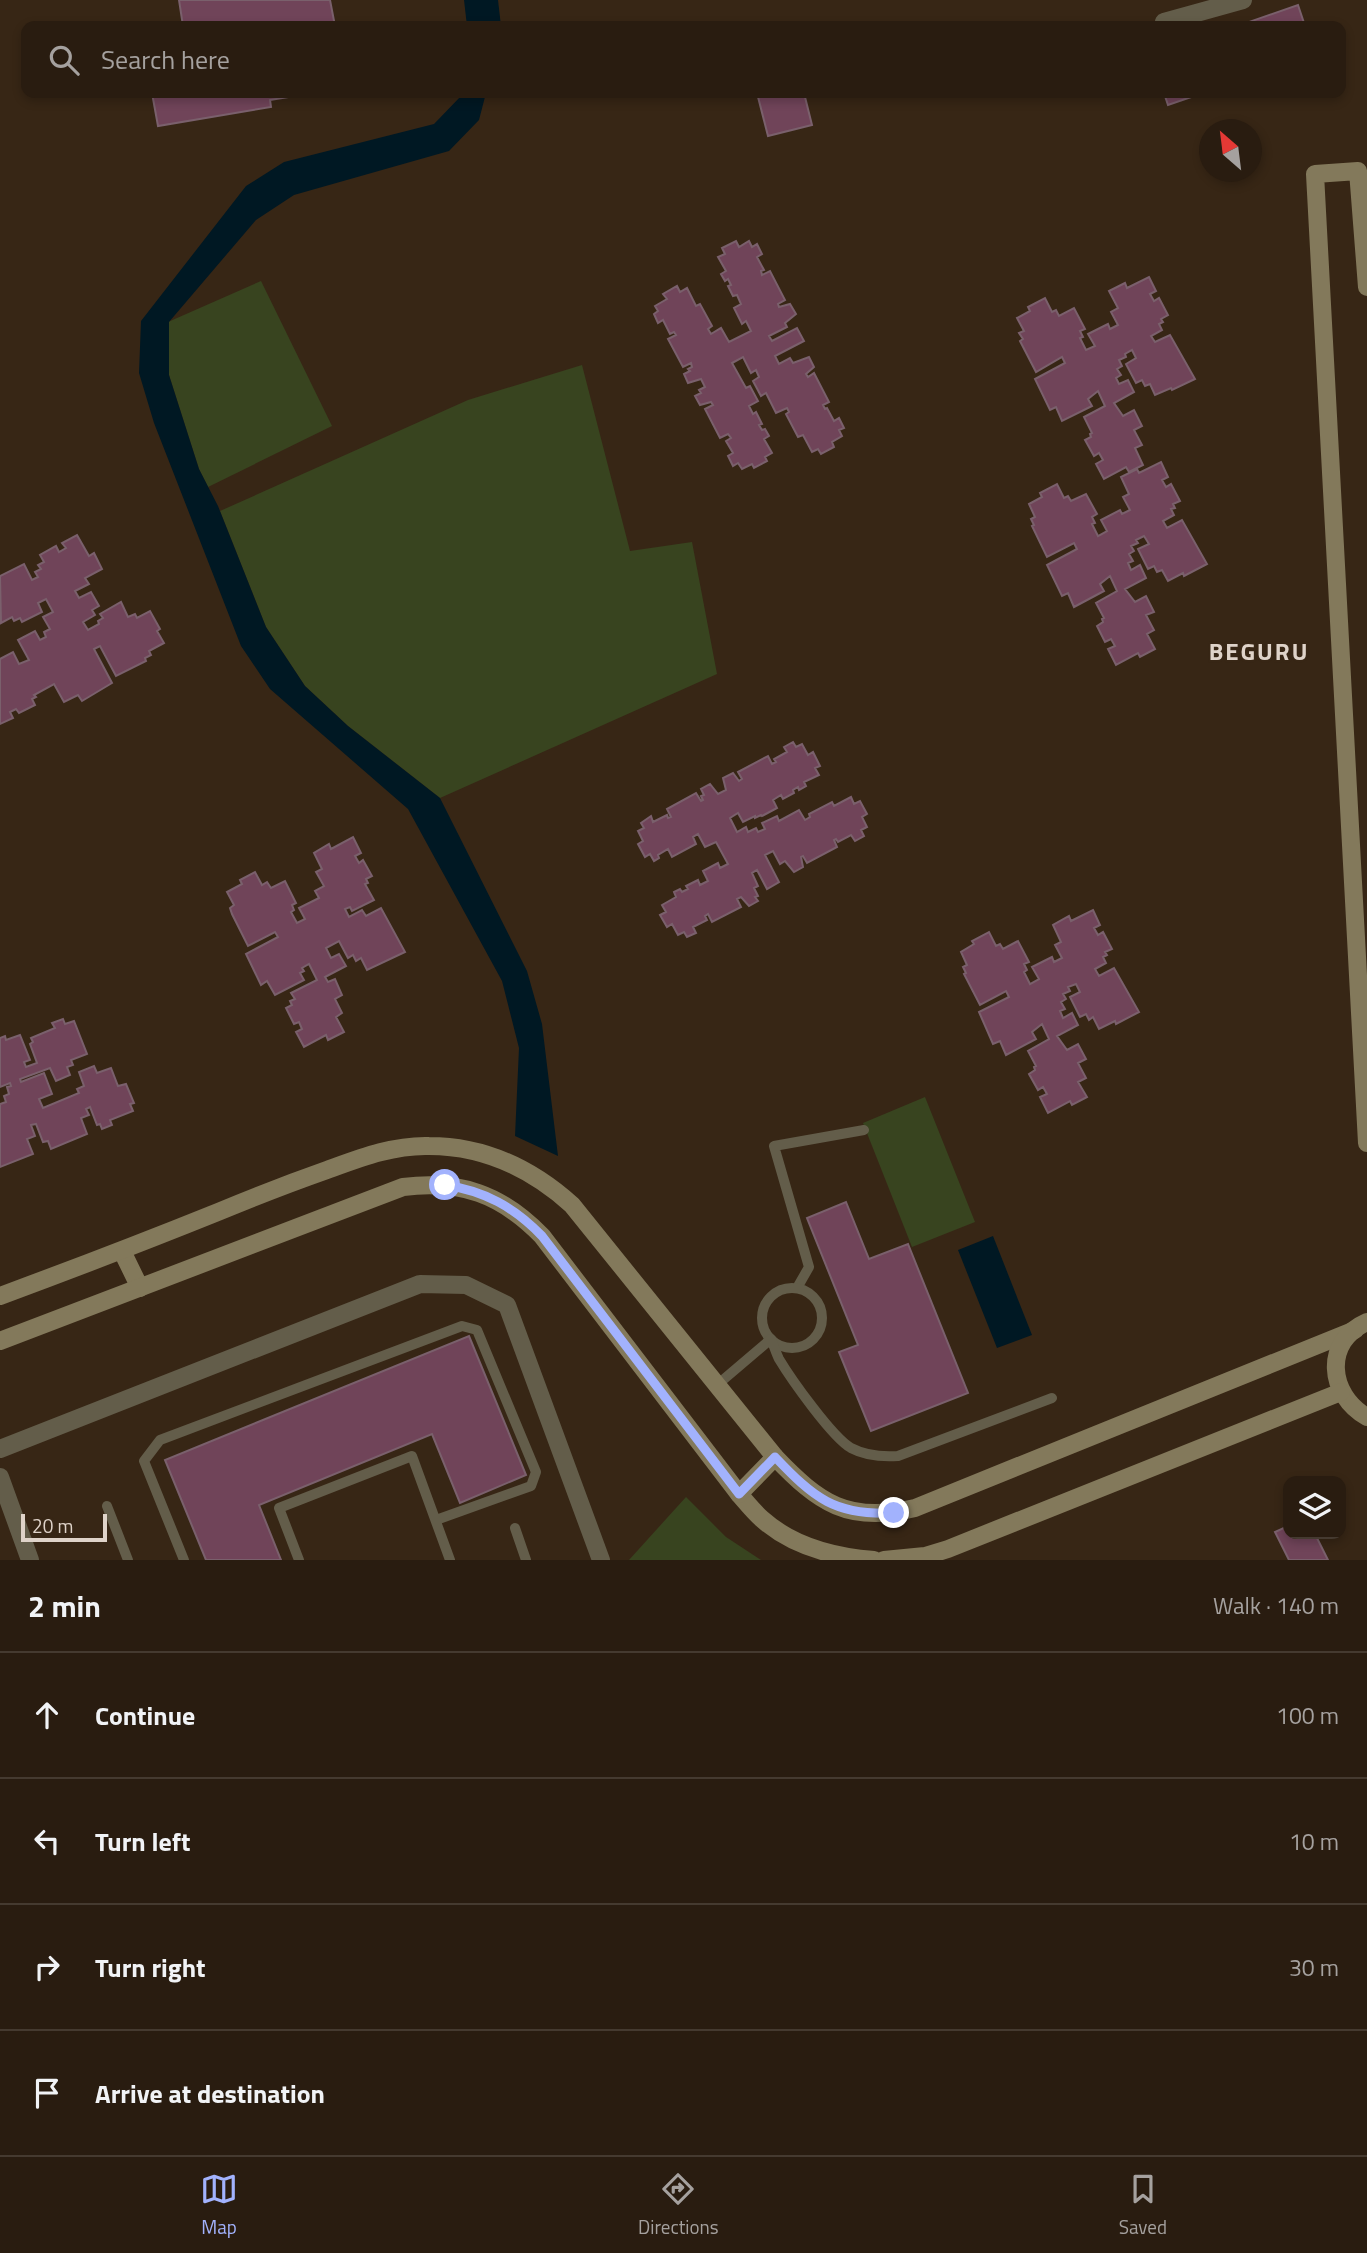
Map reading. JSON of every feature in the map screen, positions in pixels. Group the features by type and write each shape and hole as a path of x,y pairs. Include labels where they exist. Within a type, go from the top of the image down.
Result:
{"main road":[{"path":"1367,287 1358,171 1315,174 1367,1143"},
{"path":"0,1296 122,1251 273,1189 377,1152 429,1146 481,1152 530,1173 572,1205 716,1385 800,1484 834,1505 852,1512 873,1514 915,1508 1361,1326"},
{"path":"0,1341 403,1187 445,1185 466,1188 506,1205 542,1236 739,1494 762,1519 804,1544 851,1558 874,1560"},
{"path":"122,1251 140,1288"},
{"path":"1361,1326 1342,1345 1336,1374 1346,1401 1367,1417"},
{"path":"884,1560 925,1556 948,1549 1341,1392"},
{"path":"739,1494 775,1457"}],"street":[{"path":"1168,21 1242,0"},
{"path":"0,1449 420,1284 466,1285 507,1305 601,1560"},
{"path":"0,1477 30,1560"}],"lane":[{"path":"797,1288 809,1267 774,1146 864,1130"},
{"path":"797,1288 814,1297 822,1315 817,1334 801,1346 791,1348 771,1339 762,1324 765,1305 778,1291 797,1288"},
{"path":"184,1560 144,1461 160,1440 462,1326 477,1330 536,1472 531,1486 436,1521"},
{"path":"716,1385 771,1339"},
{"path":"771,1339 778,1358 836,1437 851,1448 867,1454 898,1456 1052,1398"},
{"path":"299,1560 279,1507 412,1457 450,1560"},
{"path":"107,1506 128,1560"},
{"path":"515,1528 526,1560"}],"green space":[{"path":"261,281 332,426 208,487 199,469 169,375 168,322"},
{"path":"582,365 630,551 692,542 717,674 440,798 348,726 305,686 266,627 220,511 468,400"},
{"path":"925,1097 975,1222 912,1247 863,1123"},
{"path":"686,1497 726,1537 761,1560 629,1560"}],"water":[{"path":"464,0 498,0 500,21 466,21"},
{"path":"459,98 485,98 479,120 449,151 294,195 256,220 169,322 169,375 199,469 218,506 266,627 305,686 348,726 440,798 527,971 542,1024 558,1156 515,1136 519,1048 502,981 408,809 270,689 241,646 154,423 139,373 141,321 246,186 284,162 434,124"},
{"path":"993,1236 1032,1335 997,1348 958,1250"}],"building":[{"path":"179,0 330,0 334,21 182,21"},
{"path":"1298,5 1303,21 1252,21"},
{"path":"153,98 282,98 270,100 271,107 158,126"},
{"path":"758,98 805,98 812,125 768,136"},
{"path":"1166,98 1188,98 1168,105"},
{"path":"736,241 739,247 749,241 752,247 757,244 762,254 757,257 764,270 761,271 762,275 770,271 785,300 778,304 779,307 790,304 796,314 785,323 787,327 769,336 772,341 797,328 804,341 775,356 779,364 790,358 793,363 809,357 814,367 806,374 808,377 814,373 829,402 823,405 825,409 827,408 834,421 839,418 844,428 839,430 842,436 832,442 834,447 821,454 818,449 812,452 803,435 798,437 786,414 789,412 787,408 776,413 766,393 761,396 753,381 759,377 756,370 751,373 743,357 732,363 746,388 750,386 758,401 749,406 753,414 756,412 762,430 765,429 769,436 764,439 772,453 765,457 767,461 754,468 752,464 742,469 738,463 733,466 728,456 733,453 726,441 731,438 728,434 720,438 705,409 713,405 711,402 700,405 695,396 705,387 701,379 688,383 684,374 690,371 688,369 692,367 691,363 683,367 668,339 676,335 674,332 670,334 663,320 658,323 654,314 658,311 655,306 667,299 663,294 677,286 680,292 687,288 696,306 700,304 712,326 708,329 711,334 721,328 729,342 751,331 746,321 742,324 734,308 741,304 737,295 733,296 728,279 725,281 721,274 726,271 718,257 725,254 722,248"},
{"path":"1149,277 1156,291 1150,294 1154,301 1159,298 1168,315 1161,319 1163,322 1159,324 1162,330 1151,336 1155,342 1170,335 1195,379 1155,395 1150,384 1145,386 1142,380 1136,383 1126,364 1136,358 1132,350 1119,360 1122,366 1117,369 1121,375 1116,378 1119,384 1128,380 1134,392 1114,403 1123,416 1134,410 1142,426 1134,430 1142,445 1135,448 1143,465 1129,472 1126,467 1104,479 1096,464 1103,460 1099,453 1094,456 1085,440 1091,437 1092,433 1084,417 1105,406 1098,391 1088,399 1092,406 1062,421 1056,407 1050,410 1035,379 1065,363 1062,357 1036,372 1020,341 1023,339 1019,333 1024,331 1017,318 1030,311 1028,307 1045,298 1052,312 1056,310 1059,316 1074,308 1085,329 1080,331 1083,337 1080,338 1086,350 1095,346 1088,334 1108,324 1110,329 1118,325 1111,312 1118,308 1109,291 1125,283 1127,288"},
{"path":"1161,462 1168,477 1162,480 1166,487 1171,484 1180,501 1173,504 1175,508 1171,509 1174,515 1163,521 1167,528 1182,520 1207,564 1168,581 1162,570 1157,572 1154,566 1148,569 1138,549 1149,544 1144,536 1136,540 1138,543 1131,546 1134,551 1129,554 1133,561 1128,563 1131,570 1140,565 1146,578 1125,589 1135,602 1146,596 1154,612 1146,615 1154,630 1147,634 1155,649 1140,657 1138,653 1116,665 1108,649 1115,646 1111,639 1105,642 1097,626 1104,618 1096,603 1117,591 1110,576 1100,584 1104,591 1074,607 1068,593 1062,596 1047,565 1077,549 1074,543 1047,557 1032,526 1034,525 1031,519 1035,517 1029,504 1042,497 1040,493 1057,484 1064,498 1068,496 1071,501 1086,494 1097,514 1092,517 1095,523 1092,524 1098,536 1107,531 1101,520 1120,510 1122,514 1130,510 1123,497 1129,494 1121,477 1137,469 1139,473"},
{"path":"77,535 89,556 94,553 102,569 85,578 89,584 75,591 79,598 91,592 99,606 92,610 95,615 83,622 88,630 99,624 98,621 103,618 100,614 121,602 128,617 135,614 137,618 150,611 164,643 149,651 151,655 145,658 146,661 116,676 100,646 94,649 112,683 82,701 78,695 64,702 54,684 34,695 36,697 32,699 35,705 19,713 16,709 10,712 13,718 0,724 0,659 13,652 19,664 29,660 18,640 35,631 40,640 46,637 44,632 50,629 43,617 53,612 46,599 38,603 42,612 22,622 20,618 14,621 12,617 1,623 0,576 24,564 32,580 38,577 35,572 41,569 38,565 44,562 40,555 56,546 59,552 66,548 62,543"},
{"path":"793,742 796,747 802,744 808,755 813,752 820,766 815,768 819,775 804,782 806,786 799,790 798,787 793,790 794,793 783,799 781,795 773,800 777,808 762,816 755,816 743,822 738,813 730,818 737,832 746,827 748,832 756,828 758,832 765,829 762,823 777,816 779,821 799,810 805,820 810,817 809,814 832,802 834,806 851,797 854,804 860,801 867,814 862,817 867,827 861,830 864,836 855,841 851,835 838,842 834,840 837,847 807,863 803,856 801,857 803,867 794,872 785,861 780,864 773,851 765,855 779,882 767,889 757,870 752,873 758,886 754,888 758,901 749,906 741,897 737,899 741,907 712,922 708,914 705,916 707,920 693,927 696,933 687,937 684,932 678,935 672,924 667,927 660,915 666,912 662,905 676,897 674,892 688,889 686,886 698,880 700,885 708,881 703,871 718,863 720,868 728,864 716,842 705,847 698,834 693,837 696,844 672,857 668,849 654,861 650,854 645,857 638,844 643,841 638,831 644,828 641,823 651,816 653,822 667,815 668,818 671,817 667,809 696,793 701,801 703,800 701,789 710,784 718,794 726,790 723,778 733,773 739,781 742,779 738,772 768,756 772,764 776,762 774,759 787,752 784,747"},
{"path":"353,837 361,853 355,856 359,863 363,860 372,876 366,879 368,883 365,884 374,900 352,911 350,907 345,909 349,917 362,910 366,916 381,908 405,952 367,970 361,958 356,961 353,955 348,958 339,941 326,948 331,958 339,954 346,966 325,977 328,982 335,979 342,995 335,999 342,1013 336,1017 344,1032 328,1040 326,1035 304,1047 296,1032 302,1029 299,1022 294,1024 286,1008 292,1005 290,1001 295,999 291,993 317,980 309,964 302,968 304,971 300,973 304,980 275,995 267,981 261,985 246,954 278,937 275,932 248,946 232,914 230,908 234,905 227,892 242,884 240,880 255,872 262,885 267,882 271,888 285,881 296,903 292,905 294,910 291,912 297,923 305,919 299,908 319,898 315,891 324,886 316,872 322,869 314,853 329,844 331,849"},
{"path":"1093,910 1100,925 1094,928 1098,935 1103,932 1112,949 1105,952 1107,955 1103,957 1106,963 1095,969 1099,976 1114,968 1139,1012 1099,1029 1093,1017 1089,1020 1086,1014 1080,1017 1070,997 1080,992 1076,984 1068,987 1070,991 1063,994 1066,999 1061,1002 1065,1009 1060,1011 1063,1018 1072,1013 1078,1025 1057,1036 1067,1050 1078,1044 1086,1059 1078,1063 1086,1078 1078,1082 1087,1097 1072,1105 1070,1101 1048,1113 1040,1097 1047,1094 1043,1087 1038,1090 1029,1074 1036,1066 1028,1051 1049,1039 1042,1024 1032,1032 1036,1039 1006,1055 1000,1041 993,1044 979,1012 1009,997 1006,991 980,1005 964,974 966,973 963,967 967,965 961,952 974,944 972,941 989,932 996,946 1000,944 1003,949 1018,941 1029,962 1024,964 1027,970 1024,972 1030,984 1039,979 1032,967 1052,957 1054,962 1062,958 1055,945 1061,942 1053,925 1069,916 1071,921"},
{"path":"63,1019 65,1024 74,1021 87,1054 71,1060 73,1065 67,1067 70,1075 56,1081 50,1068 20,1079 21,1082 44,1073 52,1094 39,1099 43,1108 79,1093 77,1089 84,1086 79,1072 94,1066 97,1073 111,1068 118,1086 126,1084 134,1103 130,1104 133,1111 110,1120 112,1125 102,1129 100,1124 97,1125 90,1107 86,1109 89,1115 81,1118 87,1134 51,1149 48,1141 43,1142 36,1124 31,1125 35,1136 27,1139 33,1154 0,1167 0,1104 6,1102 4,1096 9,1094 7,1087 11,1086 10,1083 0,1087 0,1038 5,1036 6,1040 20,1035 30,1060 24,1062 26,1067 37,1063 30,1044 33,1042 31,1038 55,1028 52,1023"},
{"path":"846,1202 869,1259 908,1244 968,1393 871,1431 839,1352 858,1345 807,1218"},
{"path":"469,1336 526,1475 460,1503 432,1434 259,1505 281,1560 206,1560 165,1460"},
{"path":"1283,1528 1283,1539 1318,1539 1328,1560 1289,1560 1275,1532"}],"district":[{"name":"BEGURU","path":"1259,651"}],"route":[{"path":"445,1185 466,1188 506,1205 542,1236 739,1494 775,1457 800,1484 834,1505 852,1512 894,1513"}]}
